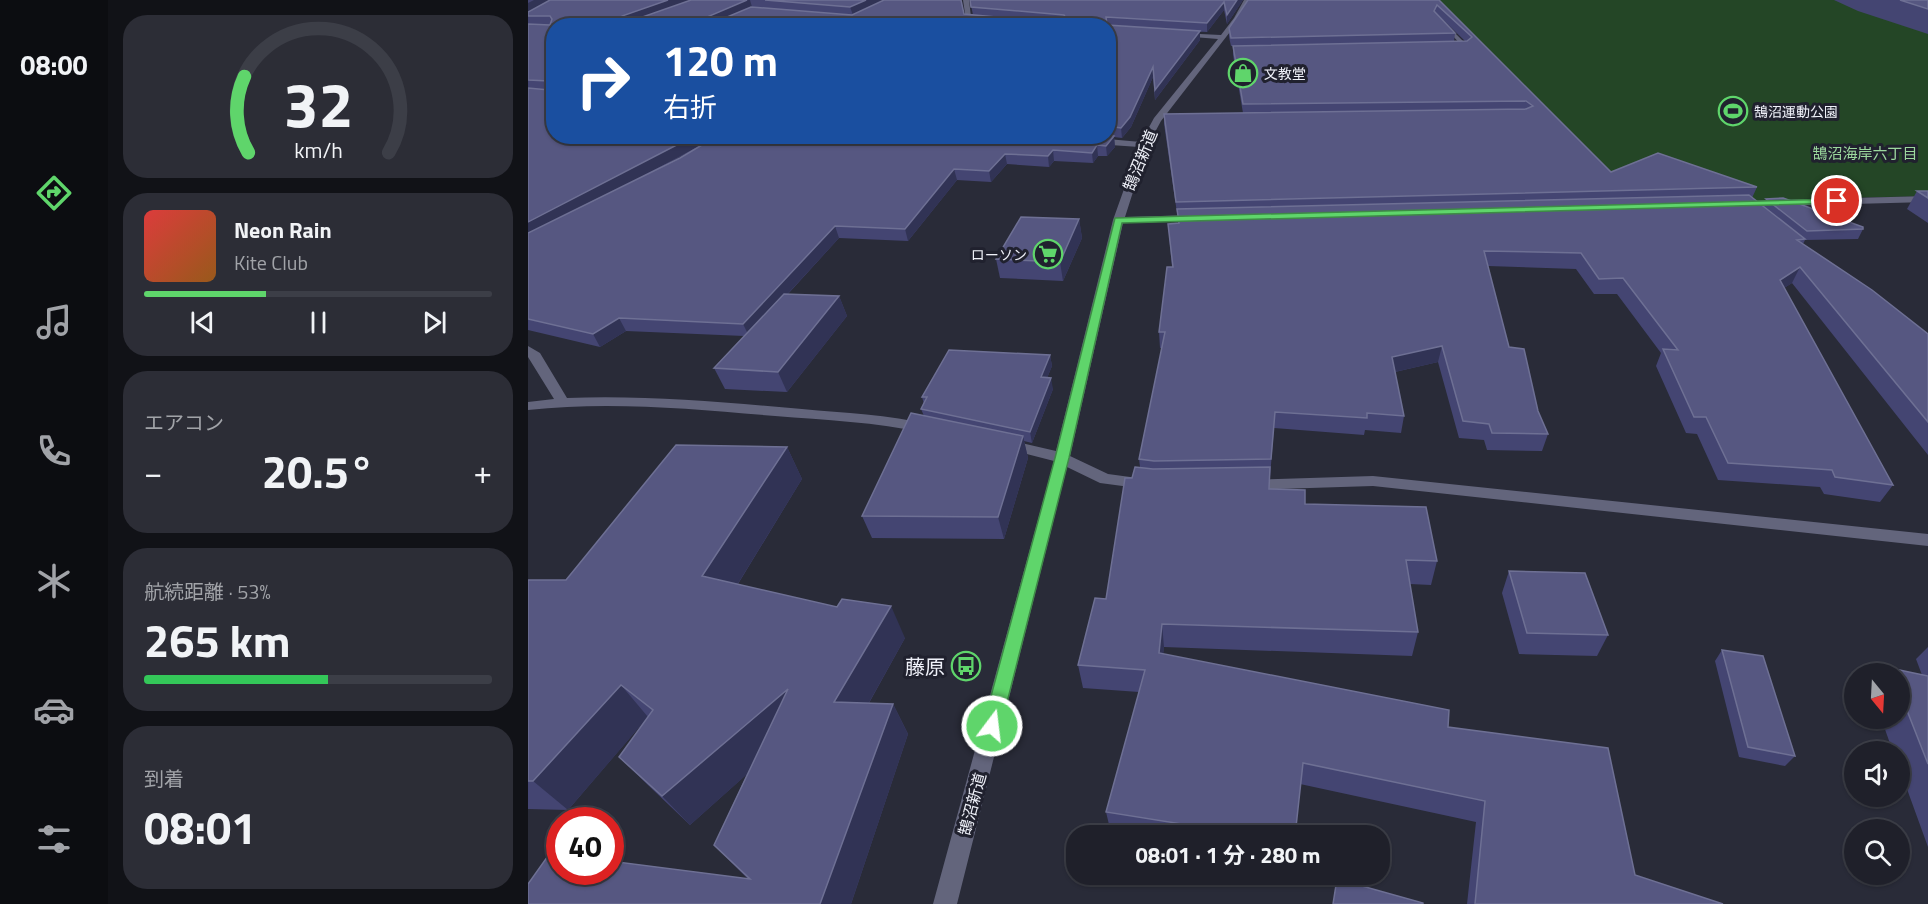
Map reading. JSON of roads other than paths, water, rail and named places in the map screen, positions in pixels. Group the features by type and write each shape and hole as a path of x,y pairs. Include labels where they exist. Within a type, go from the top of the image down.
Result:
{"street":[{"path":"966,0 968,18"},
{"name":"鵠沼新道","path":"945,904 1062,458 1118,220 1144,145 1157,120 1237,19 1247,0"},
{"path":"1436,17 1465,45 1453,46"},
{"path":"1177,34 1223,37"},
{"path":"1212,51 1224,50"},
{"path":"1157,120 1169,119"},
{"path":"1116,142 1144,145"},
{"path":"1722,204 1928,199"},
{"path":"1746,204 1763,217"},
{"path":"1118,220 1213,217"},
{"path":"528,350 535,356 562,401"},
{"path":"528,406 562,401 615,401 739,408 901,423 944,432"},
{"path":"998,443 1062,458 1105,479 1166,486"},
{"path":"1233,485 1373,481 1928,540"}],"place":[{"name":"文教堂","path":"1243,73"},
{"name":"鵠沼運動公園","path":"1733,111"},
{"name":"ローソン","path":"1048,254"},
{"name":"藤原","path":"966,666"}],"district":[{"name":"鵠沼海岸六丁目","path":"1865,153"}]}
